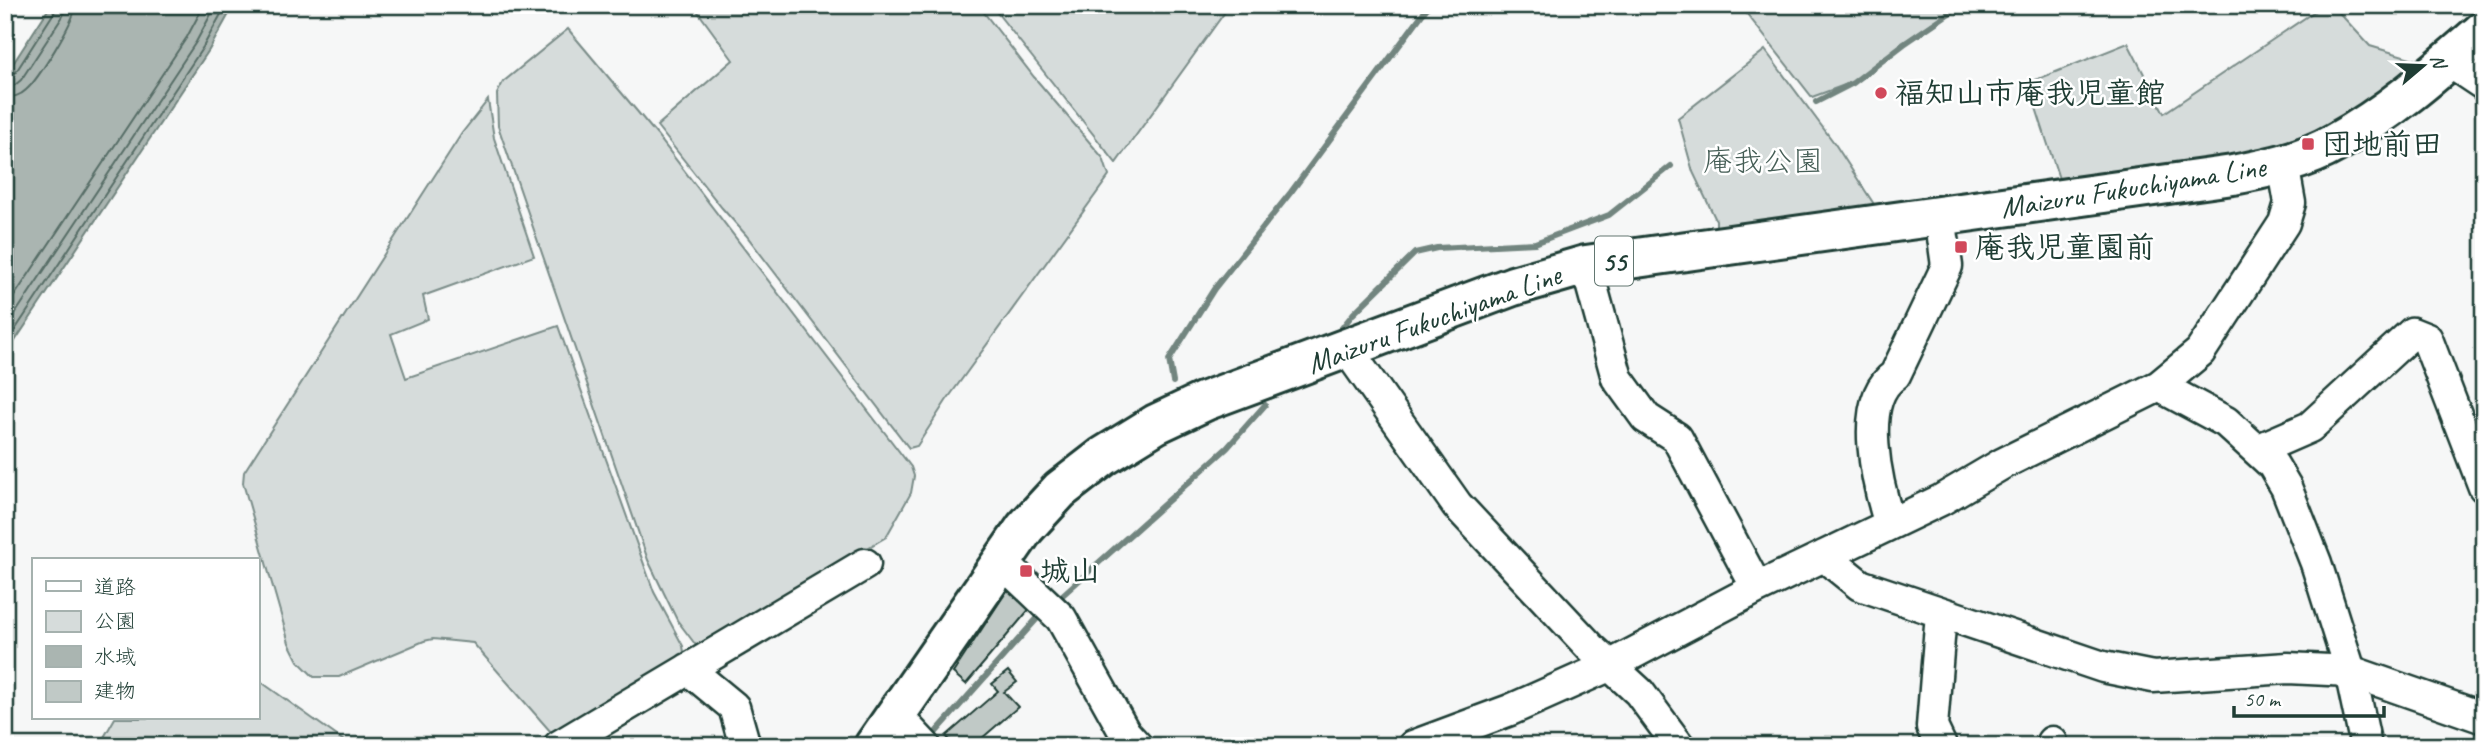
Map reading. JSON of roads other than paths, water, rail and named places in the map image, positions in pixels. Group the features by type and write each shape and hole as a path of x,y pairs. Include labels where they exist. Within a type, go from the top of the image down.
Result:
{"main road":[{"name":"Maizuru Fukuchiyama Line","path":"874,746 1025,528 1060,491 1104,456 1146,430 1205,401 1513,286 1587,265 2233,175 2283,164 2333,144 2392,107 2484,30"}],"street":[{"path":"2448,61 2484,85"},
{"path":"1413,746 1510,710 1611,664 1757,588 1941,500 2002,464 2160,386 2200,352 2284,223 2290,203 2283,164"},
{"path":"1890,524 1882,500 1874,449 1875,403 1884,382 1895,375 1947,266 1940,216"},
{"path":"1587,265 1617,378 1646,418 1677,438 1757,588"},
{"path":"2257,450 2310,427 2412,333 2427,339 2484,487"},
{"path":"1347,349 1457,505 1592,649 1639,692 1679,746"},
{"path":"2160,386 2226,422 2273,465 2286,487 2316,563 2350,671 2366,746"},
{"path":"1824,556 1860,585 2103,667 2153,677 2288,668 2350,671 2484,718"},
{"path":"1001,561 1061,618 1125,733 1137,746"},
{"path":"559,746 865,564"},
{"path":"1941,613 1932,727 1941,746"},
{"path":"688,669 734,707 744,746"},
{"path":"895,714 925,746"}],"water":[{"path":"51,5 234,5 209,50 5,356 5,76"}],"waterway":[{"path":"1173,382 1169,360 1214,289 1291,192 1429,5"},
{"path":"1816,102 1853,83 1961,5"},
{"path":"1337,334 1353,314 1415,253 1437,248 1535,243 1609,215 1671,166"},
{"path":"1057,600 1227,448 1265,405"},
{"path":"929,740 1043,612"}],"place":[{"name":"福知山市庵我児童館","path":"1881,93"},
{"name":"団地前田","path":"2308,144"},
{"name":"庵我児童園前","path":"1961,247"},
{"name":"城山","path":"1026,571"}],"park label":[{"name":"庵我公園","path":"1763,161"}]}
